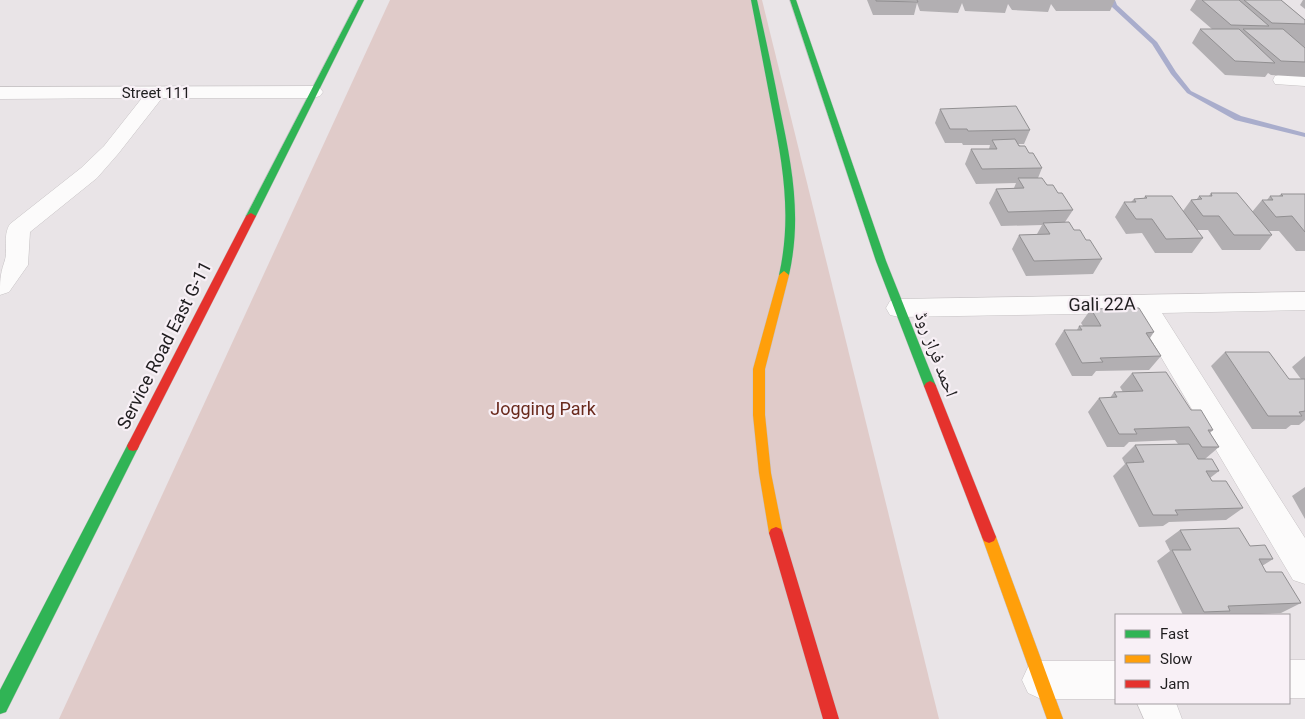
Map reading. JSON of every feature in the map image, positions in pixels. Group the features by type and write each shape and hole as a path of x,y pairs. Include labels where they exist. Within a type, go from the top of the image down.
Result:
{"main road":[{"name":"Service Road East G-11","path":"0,706 361,0"},
{"path":"754,0 784,152 793,216 792,243 787,266 759,370 759,415 765,473 777,538 831,719"},
{"name":"احمد فراز روڈ","path":"793,0 881,261 992,544 1055,719"}],"street":[{"path":"1282,80 1305,80"},
{"name":"Street 111","path":"0,93 313,92"},
{"path":"0,286 18,229 89,173 111,150 156,93"},
{"name":"Gali 22A","path":"900,308 1305,301"},
{"path":"1143,304 1305,568"},
{"path":"1290,679 1305,679"},
{"path":"1041,680 1115,680"},
{"path":"1156,704 1163,719"}],"green space":[{"name":"Jogging Park","path":"390,0 762,0 939,719 59,719"}],"building":[{"path":"917,0 918,2 876,1"},
{"path":"1202,0 1239,0 1269,26 1231,25"},
{"path":"1244,0 1281,0 1305,20 1305,24 1272,23"},
{"path":"1200,29 1239,29 1275,63 1235,61"},
{"path":"1243,29 1283,29 1305,48 1305,62 1281,61"},
{"path":"1016,106 1030,130 968,131 967,129 950,129 940,109"},
{"path":"1015,139 1019,146 1025,146 1029,153 1033,153 1042,168 982,169 971,149 997,149 992,140"},
{"path":"1018,178 1042,178 1047,185 1053,185 1058,193 1062,193 1073,210 1008,212 996,189 1024,188"},
{"path":"1211,193 1237,193 1272,235 1234,235 1219,216 1203,216 1191,200 1202,199 1199,196 1212,196"},
{"path":"1281,194 1305,194 1305,232 1292,216 1276,217 1262,200 1273,200 1270,196 1283,196"},
{"path":"1145,196 1172,196 1203,238 1166,239 1152,219 1136,219 1124,202 1136,202 1134,199 1147,198"},
{"path":"1069,222 1074,230 1080,230 1086,240 1090,240 1102,259 1034,261 1019,235 1050,234 1043,223"},
{"path":"1139,308 1154,332 1146,333 1161,356 1100,358 1103,362 1082,363 1064,330 1082,330 1079,326 1101,326 1091,309"},
{"path":"1225,352 1269,352 1289,379 1305,379 1305,411 1299,412 1302,416 1268,416"},
{"path":"1166,372 1191,410 1201,410 1213,430 1208,430 1219,447 1202,447 1189,427 1134,429 1137,434 1119,434 1099,398 1117,397 1114,392 1143,391 1132,373"},
{"path":"1189,444 1198,459 1212,459 1219,471 1206,471 1212,481 1226,481 1243,508 1175,510 1178,515 1153,515 1126,463 1144,462 1135,445"},
{"path":"1239,528 1250,546 1265,545 1273,559 1259,559 1266,572 1282,572 1301,603 1228,606 1230,611 1204,612 1172,550 1191,550 1180,530"}],"waterway":[{"path":"1112,0 1114,6 1155,43 1173,73 1189,92 1238,118 1305,135"}],"traffic: fast":[{"path":"251,216 361,0"},
{"path":"754,0 788,171 791,234 784,275"},
{"path":"793,0 881,261 930,386"},
{"path":"0,706 133,446"}],"traffic: slow":[{"path":"776,533 765,473 759,415 759,369 784,275"},
{"path":"989,537 1055,719"}],"traffic: jam":[{"path":"133,446 251,216"},
{"path":"930,386 989,537"},
{"path":"776,533 831,719"}]}
